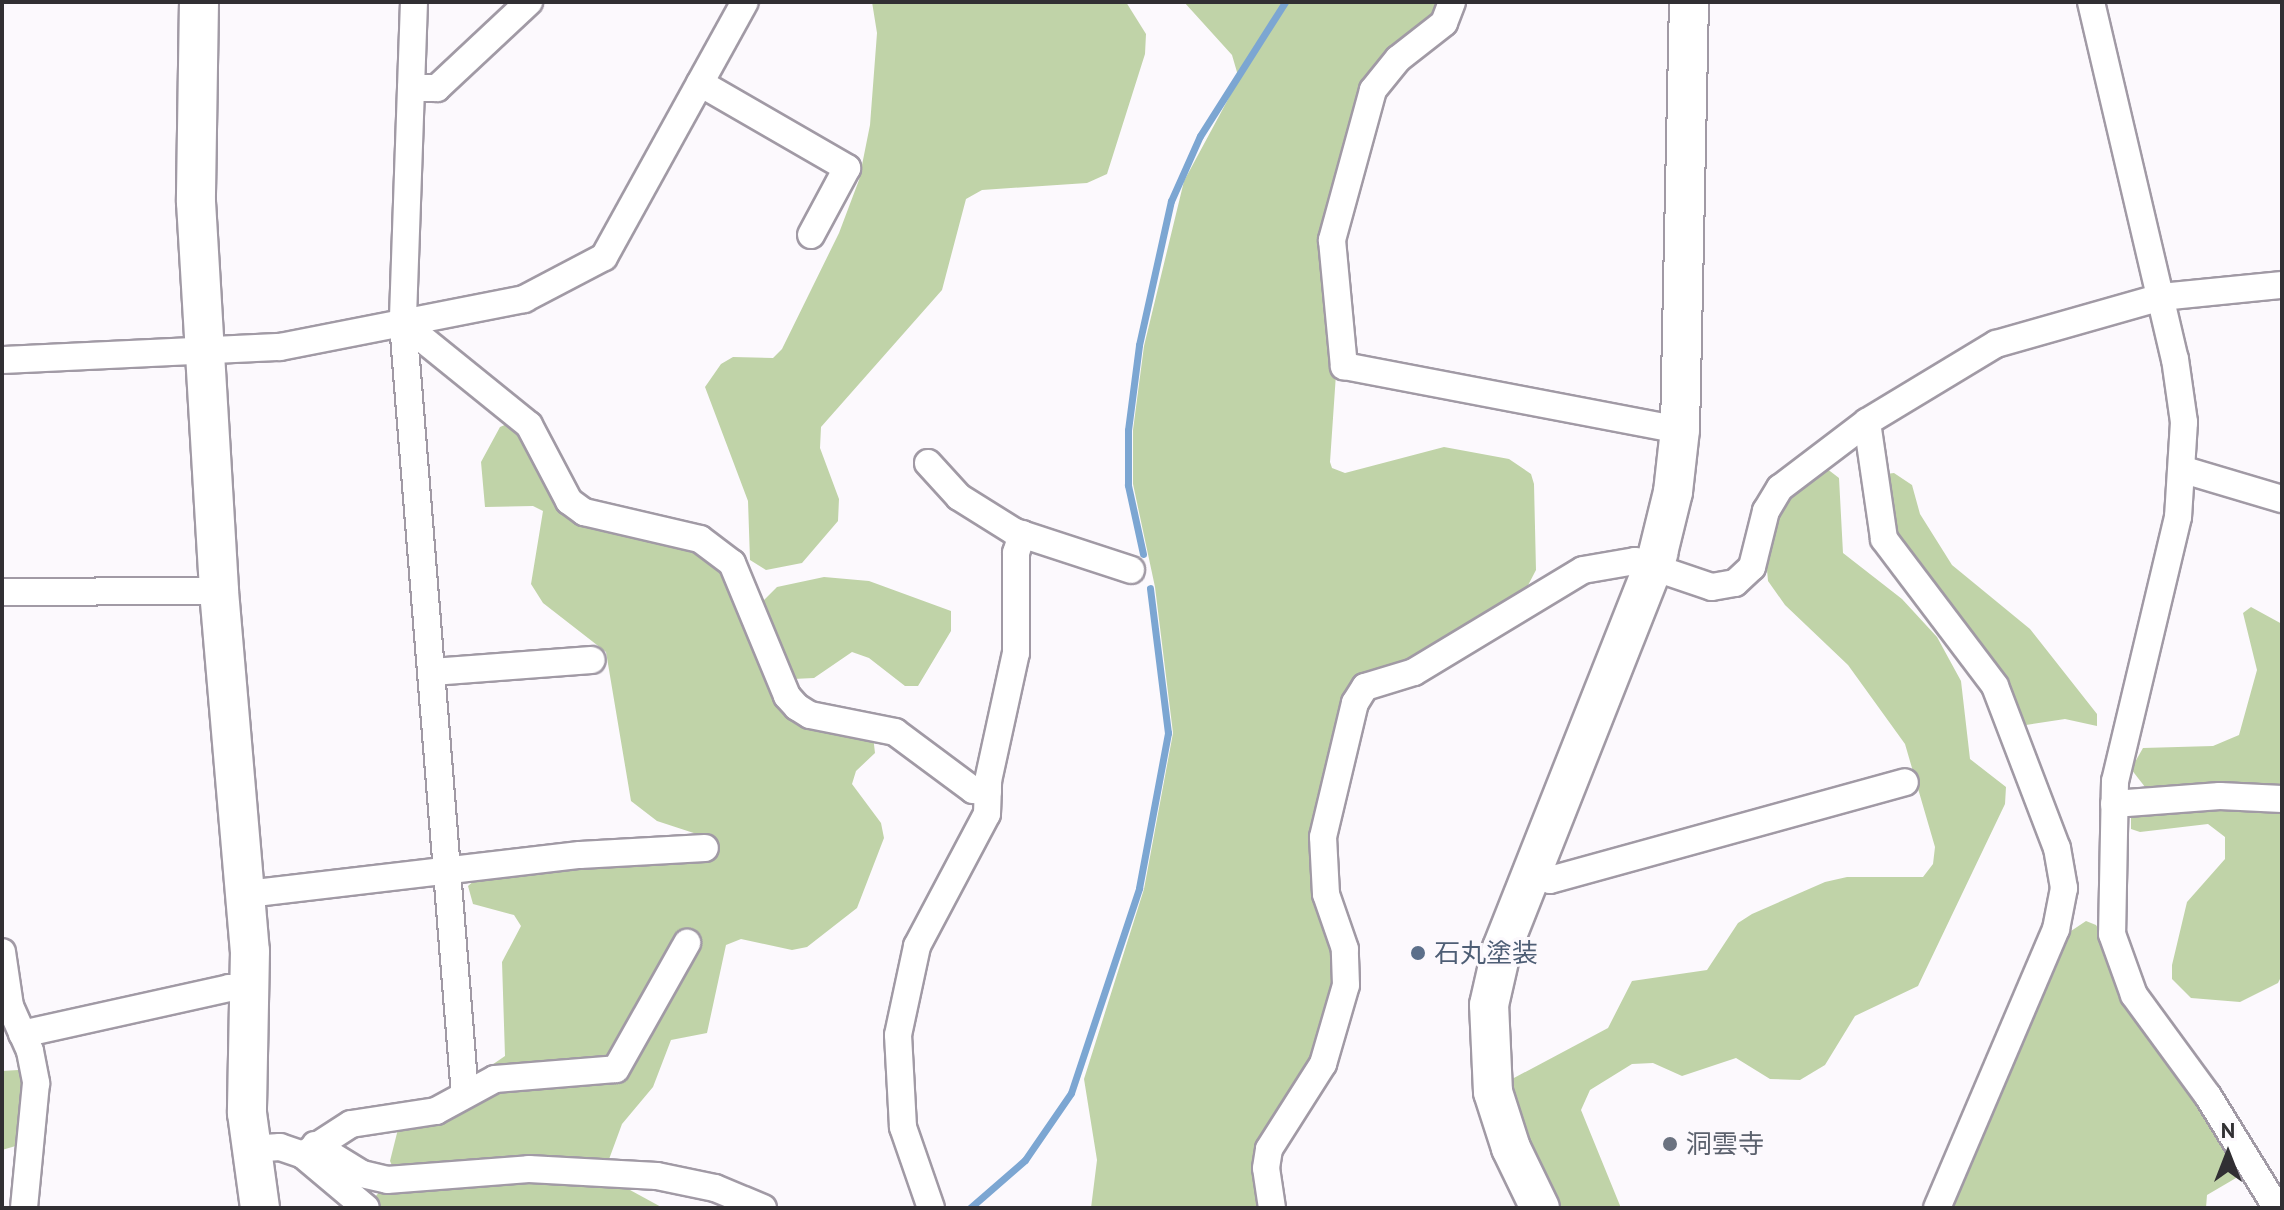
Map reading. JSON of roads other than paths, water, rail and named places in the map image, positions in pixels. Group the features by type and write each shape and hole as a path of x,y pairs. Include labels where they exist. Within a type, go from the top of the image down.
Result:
{"street":[{"path":"199,2 195,167 219,591 247,894 251,989 250,1149 260,1208"},
{"path":"414,2 403,323 465,1095"},
{"path":"411,88 437,88 529,2"},
{"path":"2,360 280,347 524,299 604,257 745,2"},
{"path":"1452,2 1444,23 1391,66 1373,90 1332,240 1344,366 1680,430"},
{"path":"1540,1208 1501,1120 1487,1034 1502,948 1654,565 1673,492 1680,430 1689,2"},
{"path":"2091,2 2181,391 2184,470 2178,517 2115,781 2112,934 2123,976 2239,1141 2277,1208"},
{"path":"700,83 847,168 811,235"},
{"path":"1272,1208 1266,1168 1269,1149 1323,1064 1346,985 1345,949 1326,894 1323,837 1359,694 1375,683 1414,672 1583,570 1609,563 1654,565 1712,587 1735,583 1752,567 1771,498 1867,422 1996,344 2161,297 2282,285"},
{"path":"403,323 529,425 569,501 584,512 700,539 732,563 787,696 797,707 810,715 895,732 973,790 988,791"},
{"path":"1867,422 1884,539 1995,686 2057,848 2064,888 2056,929 1937,1208"},
{"path":"928,463 977,511 1022,534 1131,570"},
{"path":"2184,470 2282,499"},
{"path":"931,1208 903,1127 898,1035 917,946 987,814 988,791 1016,653 1016,553 1022,534"},
{"path":"2,592 219,591"},
{"path":"432,672 592,660"},
{"path":"1533,874 1550,880 1905,782"},
{"path":"2114,804 2220,796 2282,799"},
{"path":"247,894 448,871 705,848"},
{"path":"309,1150 351,1124 415,1117 517,1073 616,1069 687,943"},
{"path":"2,952 10,1006 22,1034 36,1083 24,1208"},
{"path":"22,1034 229,988 251,989"},
{"path":"250,1149 280,1147 309,1150 362,1174 387,1180 529,1169 628,1174 701,1184 763,1208"},
{"path":"309,1150 366,1208"}],"waterway":[{"path":"1143,554 1128,485 1128,430 1139,345 1171,201 1200,136 1285,2"},
{"path":"970,1208 1025,1160 1071,1093 1139,888 1168,733 1150,588"}],"place":[{"name":"石丸塗装","path":"1418,953"},
{"name":"洞雲寺","path":"1670,1144"}]}
